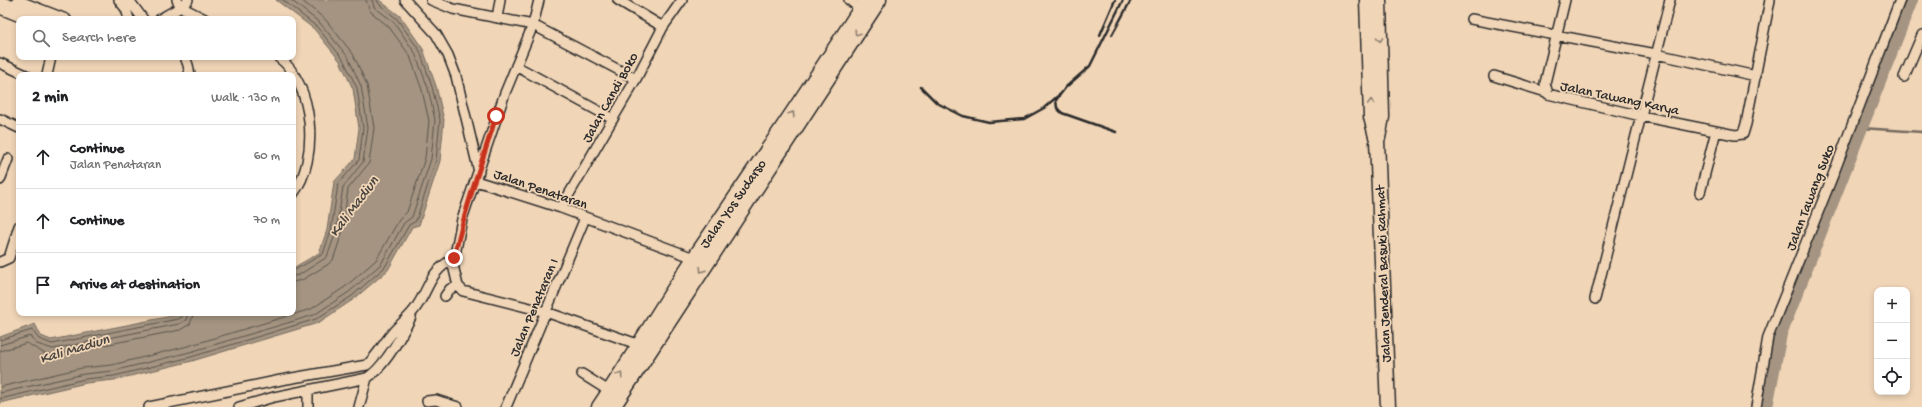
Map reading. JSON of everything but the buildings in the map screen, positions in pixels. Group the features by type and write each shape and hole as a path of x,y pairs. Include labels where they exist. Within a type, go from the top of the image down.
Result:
{"highway":[{"name":"Jalan Yos Sudarso","path":"599,407 694,258 758,175 879,0"},
{"name":"Jalan Jenderal Basuki Rahmat","path":"1367,0 1371,117 1377,140 1388,407"},
{"name":"Jalan Jenderal Basuki Rahmat","path":"1377,140 1382,117 1379,0"},
{"name":"Jalan Yos Sudarso","path":"613,407 642,364 864,4"}],"street":[{"path":"17,0 58,16"},
{"path":"119,0 126,9 128,16"},
{"path":"129,0 141,16"},
{"path":"164,16 179,4 188,0"},
{"path":"239,407 274,397 367,378 375,372 401,338 432,275 448,262 478,177 456,76 448,55 436,34 405,0"},
{"path":"431,0 453,9 534,25 636,79"},
{"path":"497,18 500,0"},
{"name":"Jalan Penataran","path":"539,0 534,25 504,93 478,177 694,258"},
{"path":"618,0 663,27"},
{"name":"Jalan Candi Boko","path":"561,208 636,79 663,27 682,0"},
{"path":"849,0 864,4"},
{"name":"Jalan Tawang Karya","path":"1565,0 1545,82 1546,92 1554,97 1735,135 1744,132 1756,76"},
{"path":"1595,299 1670,0"},
{"path":"1471,20 1656,54 1756,76 1770,0"},
{"name":"Jalan Tawang Suko","path":"1756,407 1768,337 1833,175 1900,0"},
{"path":"0,1 39,16"},
{"path":"179,4 200,16"},
{"path":"0,10 17,16"},
{"path":"1904,77 1922,35"},
{"path":"48,72 50,60"},
{"path":"186,60 189,72"},
{"path":"281,60 293,72"},
{"path":"0,63 20,72"},
{"path":"516,66 613,119"},
{"path":"1494,76 1546,92"},
{"path":"296,78 307,108 309,126 307,162 302,180 296,189"},
{"path":"0,120 16,127"},
{"path":"1700,193 1716,131"},
{"path":"0,180 8,159"},
{"name":"Jalan Penataran I","path":"506,407 585,218"},
{"path":"0,262 9,258 16,236"},
{"path":"448,262 454,272 458,286 463,291 546,312 640,344"},
{"path":"445,296 450,289 458,286"},
{"path":"149,407 288,378 367,365 374,359 394,330 417,307"},
{"path":"582,374 609,391"},
{"path":"358,407 367,378"},
{"path":"308,391 308,407"},
{"path":"427,401 436,400 458,407"}],"water":[{"name":"Kali Madiun","path":"276,0 379,0 400,16 423,49 436,86 444,120 440,161 419,225 412,227 388,270 354,299 318,323 192,361 114,380 86,383 0,403 0,337 35,324 41,336 51,340 172,316 296,316 296,266 319,253 327,230 334,182 355,159 359,128 353,89 340,61 314,29"}],"waterway":[{"path":"1766,407 1780,334 1911,0"},
{"path":"1861,128 1922,132"}],"railway":[{"path":"1100,35 1115,0"},
{"path":"1116,132 1062,113 1057,108 1056,100 1066,87 1090,66 1123,0"},
{"path":"1112,35 1131,0"},
{"path":"921,87 937,103 963,116 989,122 1024,119 1044,108 1059,95"}],"route":[{"path":"454,258 462,219 476,181 496,116"}]}
